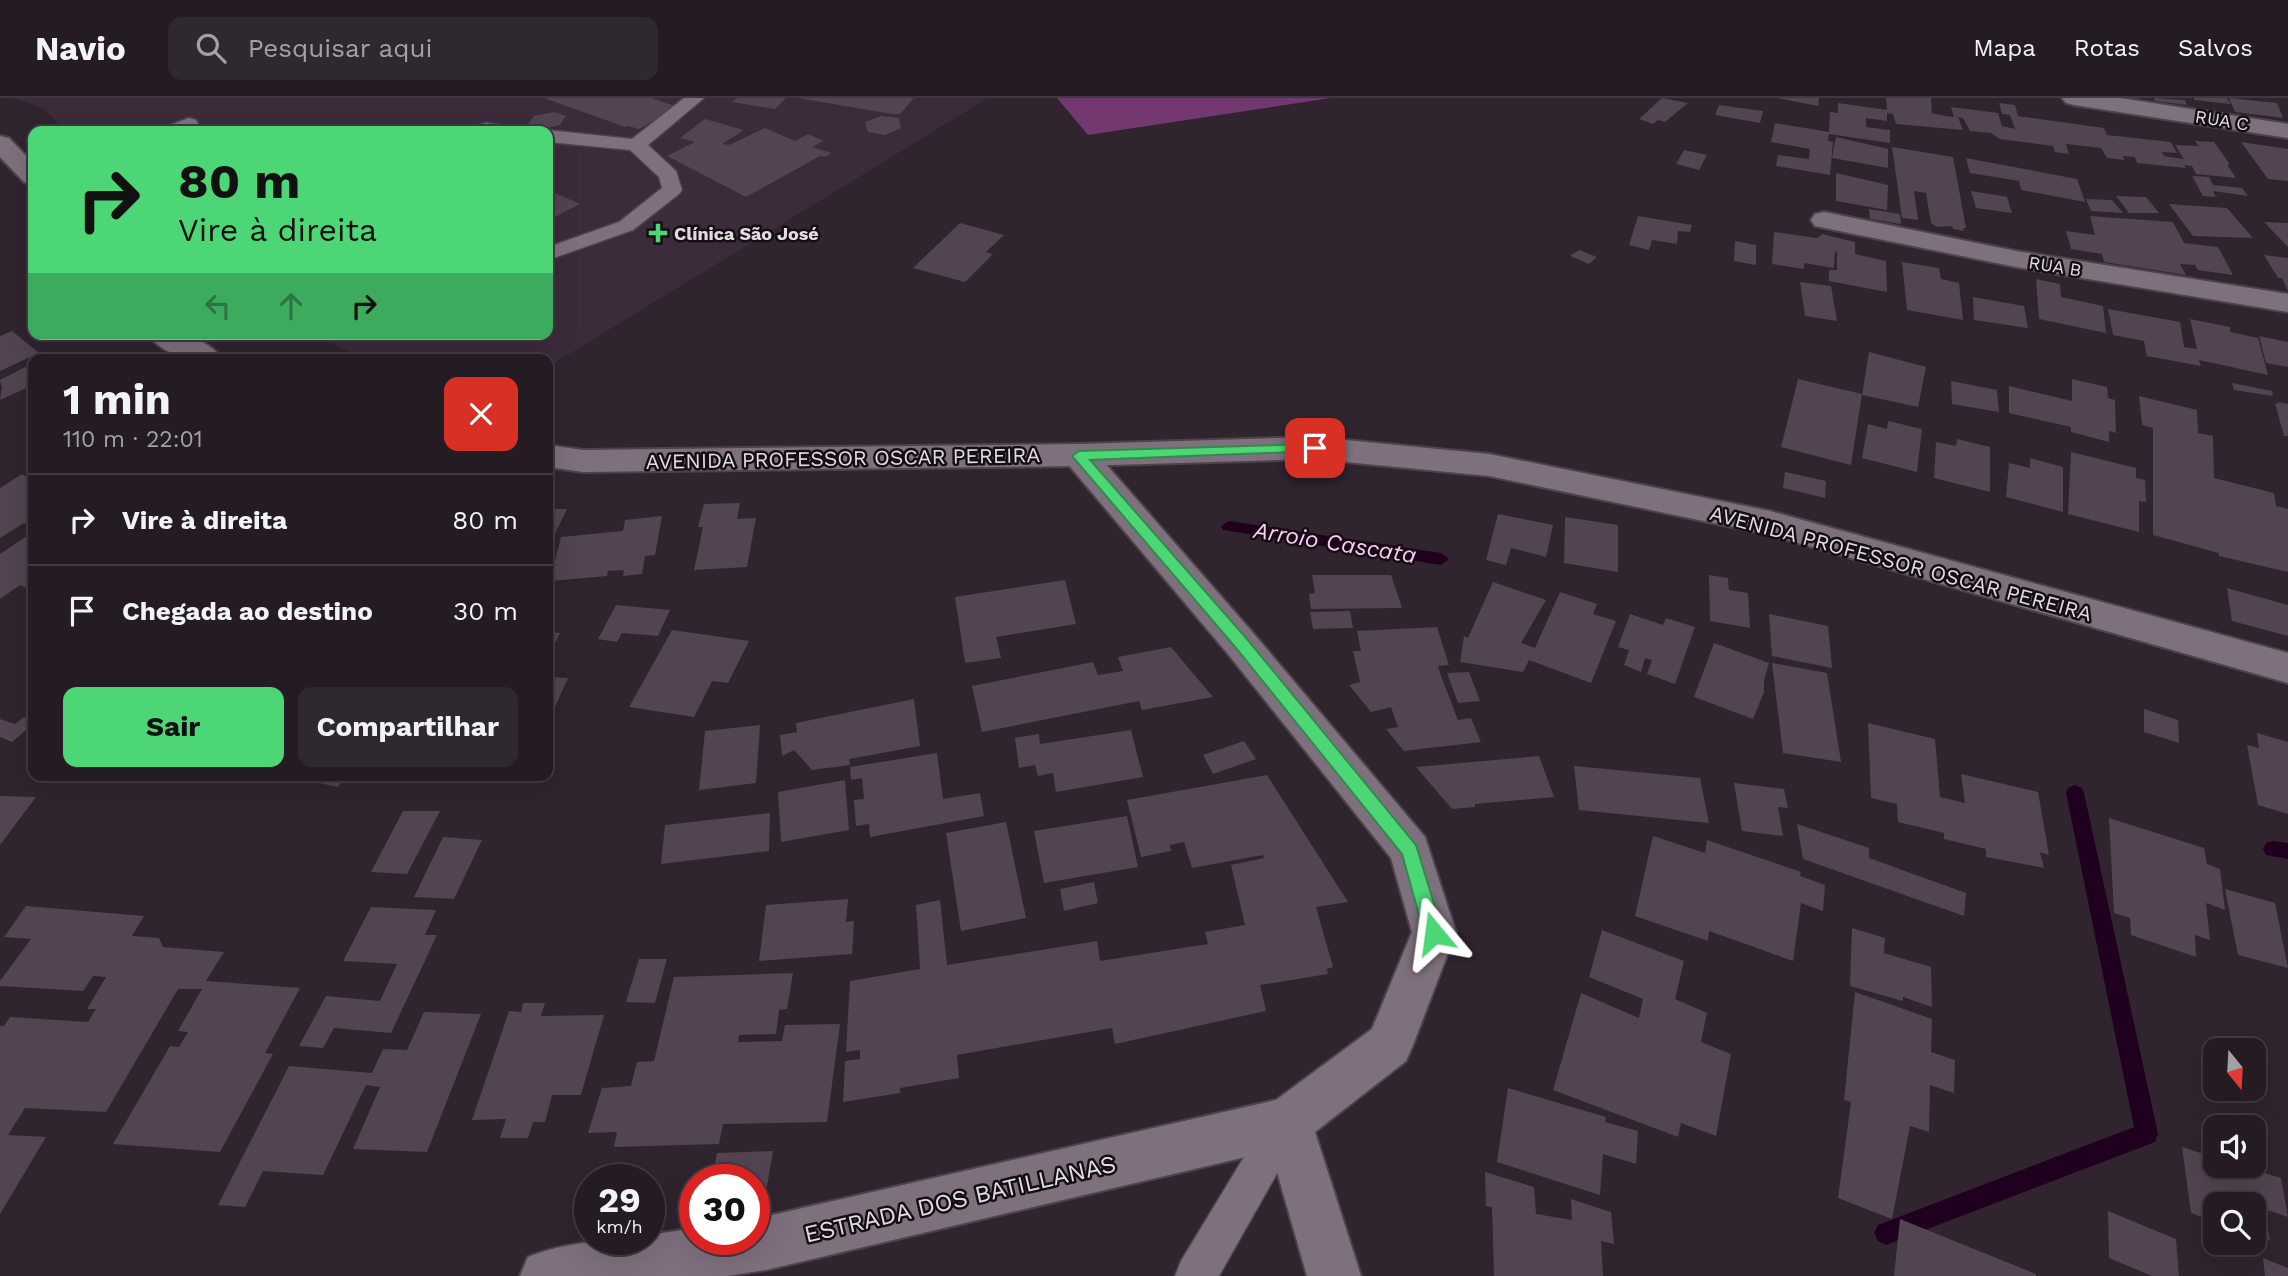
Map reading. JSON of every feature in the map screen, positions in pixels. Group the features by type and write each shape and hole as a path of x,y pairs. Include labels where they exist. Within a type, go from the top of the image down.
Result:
{"street":[{"name":"RUA C","path":"2074,98 2288,131"},
{"path":"0,143 28,172"},
{"name":"RUA B","path":"1824,220 2016,259 2288,303"},
{"path":"174,340 198,354"},
{"name":"AVENIDA PROFESSOR OSCAR PEREIRA","path":"553,457 583,461 1079,456 1315,448 1489,465 1770,523 2288,668"},
{"path":"1079,456 1241,643 1410,850 1434,933 1389,1045 1287,1122 1334,1276"},
{"name":"ESTRADA DOS BATILLANAS","path":"547,1276 766,1244 1287,1122"}],"lane":[{"path":"636,145 695,98"},
{"path":"553,137 636,145 669,175 672,190 626,226 553,252"},
{"path":"1196,1276 1287,1122"}],"shaded area":[{"name":"Clínica São José","path":"14,98 988,98 553,364 553,354 358,354 321,340 553,340 553,126 61,126 43,108"},
{"path":"1057,98 1331,98 1088,135"}],"building":[{"path":"544,98 652,98 678,107 639,129 625,127"},
{"path":"737,98 786,98 775,109 732,102"},
{"path":"798,98 914,98 900,114 892,114"},
{"path":"1662,98 1688,103 1665,122 1658,120 1653,124 1639,119"},
{"path":"1777,98 1819,98 1818,106"},
{"path":"1886,98 1931,98 1932,113 1945,116 1954,117 1951,107 1998,113 2002,126 2015,129 2010,115 2002,114 1999,103 2015,105 2018,116 2104,128 2107,135 2171,142 2177,153 2162,152 2164,156 2184,159 2175,145 2199,146 2195,141 2214,142 2236,178 2196,174 2192,166 2184,165 2186,168 2137,163 2135,157 2123,156 2124,160 2107,158 2101,148 2066,144 2069,154 2055,152 2053,146 2000,139 1991,133 1970,131 1963,118 1958,117 1963,130 1896,124 1893,114 1887,113 1887,121 1866,118 1866,127 1890,130 1890,143 1829,134 1828,141 1833,142 1830,175 1776,166 1778,155 1809,159 1810,149 1771,142 1775,123 1829,132 1830,112 1838,113 1838,103 1887,110"},
{"path":"2154,98 2185,100 2187,105 2155,101"},
{"path":"2227,98 2231,104 2194,100"},
{"path":"2229,98 2277,103 2283,118 2235,112"},
{"path":"1719,105 1763,111 1760,123 1715,115"},
{"path":"554,112 566,116 560,125 553,127 528,124 534,116"},
{"path":"881,116 899,118 901,128 885,135 868,132 865,122"},
{"path":"705,119 744,130 722,144 729,145 765,128 795,141 808,134 824,141 812,147 832,153 825,157 820,156 746,197 667,156 695,142 680,138"},
{"path":"1836,137 1888,149 1888,168 1832,158"},
{"path":"2241,142 2288,149 2288,181 2268,179"},
{"path":"1892,147 1953,157 1966,228 1963,228 1964,231 1953,229 1952,226 1937,227 1931,223 1926,193 1914,191 1918,220 1902,218"},
{"path":"1684,150 1707,155 1699,170 1676,164"},
{"path":"1966,158 2077,179 2085,202 2021,190 2019,181 1970,173"},
{"path":"1836,173 1888,185 1887,210 1836,201"},
{"path":"2192,176 2209,177 2213,185 2242,188 2248,196 2213,191 2216,197 2203,196"},
{"path":"1971,191 2007,197 2012,213 1976,208"},
{"path":"553,192 580,204 553,218"},
{"path":"2116,196 2146,197 2159,213 2129,213"},
{"path":"2086,199 2112,200 2123,213 2091,211"},
{"path":"2169,204 2227,208 2253,238 2193,236"},
{"path":"1869,209 1900,214 1901,224 1870,219"},
{"path":"1638,216 1692,225 1690,232 1678,231 1677,244 1652,240 1649,250 1629,245"},
{"path":"2090,216 2173,222 2184,243 2218,247 2233,275 2198,270 2195,265 2180,264 2186,275 2104,262 2102,254 2071,249 2066,231 2095,235"},
{"path":"2264,222 2288,223 2288,247"},
{"path":"960,223 1004,235 986,252 993,254 965,282 913,268"},
{"path":"1774,232 1817,238 1822,234 1855,242 1855,254 1886,261 1887,292 1829,281 1829,270 1837,270 1835,251 1834,268 1804,263 1804,269 1772,264"},
{"path":"1735,241 1756,245 1756,265 1734,261"},
{"path":"1579,250 1597,257 1589,264 1570,256"},
{"path":"2264,255 2288,258 2288,291 2282,278 2278,278"},
{"path":"1902,262 1939,268 1941,279 1959,283 1963,320 1907,310"},
{"path":"2036,279 2060,284 2061,297 2103,306 2106,333 2039,319"},
{"path":"1800,282 1831,286 1837,321 1805,316"},
{"path":"1973,297 2024,306 2028,328 1974,320"},
{"path":"2108,309 2180,322 2184,347 2197,349 2190,319 2230,327 2230,332 2258,338 2268,375 2199,360 2201,366 2147,356 2144,341 2113,335"},
{"path":"12,331 39,353 28,354 28,358 0,371 0,336"},
{"path":"2259,336 2288,342 2288,367 2266,363"},
{"path":"1869,352 1926,367 1918,407 1862,395"},
{"path":"28,366 28,387 0,400 0,380"},
{"path":"1798,379 1862,394 1851,465 1781,447"},
{"path":"2072,379 2107,387 2108,398 2115,400 2116,433 2109,431 2109,442 2071,432 2071,427 2009,413 2009,386 2072,401"},
{"path":"1951,381 1997,390 1999,412 1952,404"},
{"path":"2232,383 2272,391 2273,396 2234,390"},
{"path":"2139,396 2197,410 2198,433 2213,436 2214,478 2274,493 2276,506 2288,509 2288,572 2219,556 2219,553 2153,535 2153,428 2142,425"},
{"path":"2278,402 2288,404 2288,436 2284,436 2275,403 2279,404"},
{"path":"1888,421 1922,429 1917,472 1862,458 1868,424 1887,429"},
{"path":"1957,439 1990,447 1990,492 1934,478 1936,442 1956,446"},
{"path":"2071,452 2136,468 2136,478 2145,480 2146,502 2139,501 2139,532 2068,514"},
{"path":"2030,458 2063,467 2063,512 2006,497 2009,463 2030,468"},
{"path":"1785,472 1826,481 1825,498 1783,488"},
{"path":"22,474 28,477 28,525 24,523 0,538 0,488"},
{"path":"740,503 737,519 756,518 747,567 694,570 703,527 698,527 704,504"},
{"path":"555,509 567,509 553,538"},
{"path":"1498,514 1553,525 1546,557 1511,548 1506,565 1486,560"},
{"path":"662,516 655,555 645,556 642,574 623,576 624,570 608,571 607,576 553,581 553,569 561,537 623,531 625,520"},
{"path":"1565,517 1618,525 1618,572 1564,563"},
{"path":"28,535 28,589 20,585 0,599 0,554"},
{"path":"1312,575 1391,575 1402,608 1311,609 1309,594 1315,593"},
{"path":"1709,575 1728,578 1729,590 1748,593 1750,628 1710,621"},
{"path":"1065,580 1076,624 996,637 1001,658 965,663 955,597"},
{"path":"1493,582 1546,600 1521,643 1535,648 1560,592 1597,604 1593,614 1616,621 1591,683 1529,660 1523,672 1460,662 1464,636 1468,638"},
{"path":"2227,588 2288,605 2288,636 2232,621"},
{"path":"616,605 670,610 658,636 622,633 617,642 598,639"},
{"path":"1350,611 1353,628 1313,629 1310,612"},
{"path":"1630,614 1663,625 1666,618 1695,627 1675,684 1647,674 1652,660 1645,658 1641,672 1624,665 1629,650 1618,647"},
{"path":"1769,614 1828,626 1832,668 1772,656"},
{"path":"1437,627 1449,665 1438,666 1440,673 1458,720 1471,718 1481,742 1404,751 1386,729 1398,727 1391,707 1371,712 1349,685 1360,682 1353,651 1361,651 1357,631"},
{"path":"672,630 749,641 728,683 712,681 694,717 629,707"},
{"path":"553,632 560,633 553,648"},
{"path":"1714,643 1769,663 1764,692 1753,719 1694,697"},
{"path":"1171,647 1213,697 1142,710 1139,701 982,732 972,686 1093,662 1098,675 1123,671 1118,657"},
{"path":"1772,663 1827,673 1841,762 1783,753"},
{"path":"1469,672 1480,701 1458,703 1447,673"},
{"path":"553,677 568,678 555,707"},
{"path":"914,699 920,746 849,759 850,765 812,770 794,750 782,756 780,735 797,732 796,723"},
{"path":"2144,709 2178,720 2179,743 2144,732"},
{"path":"24,717 28,719 28,728 12,742 0,737 0,719 15,724"},
{"path":"1868,723 1935,739 1940,797 1965,803 1961,774 2038,792 2049,855 2040,852 2044,868 1986,857 1986,849 1944,839 1944,833 1898,822 1897,804 1871,798"},
{"path":"760,725 756,783 699,790 705,731"},
{"path":"1131,730 1143,777 1056,792 1053,773 1038,776 1035,765 1019,768 1015,738 1039,734 1040,744"},
{"path":"2257,733 2288,742 2288,814 2258,805 2247,745 2259,748"},
{"path":"1244,741 1256,759 1213,774 1203,755"},
{"path":"937,753 943,799 980,793 984,816 870,837 869,824 856,826 854,800 864,799 862,778 851,780 850,767"},
{"path":"1539,756 1554,797 1475,804 1475,807 1452,809 1416,767"},
{"path":"1574,766 1700,778 1709,823 1579,810"},
{"path":"1267,775 1348,902 1316,907 1333,967 1327,969 1328,974 1260,985 1266,1011 1115,1044 1112,1028 957,1055 959,1078 900,1088 900,1093 843,1102 845,1061 860,1059 860,1050 846,1052 850,981 920,969 916,905 940,900 947,965 1097,941 1100,961 1208,944 1205,932 1245,925 1231,865 1264,858 1263,855 1192,868 1184,842 1170,845 1171,851 1141,857 1127,800"},
{"path":"845,780 849,830 781,842 778,792"},
{"path":"310,781 342,781 338,787"},
{"path":"1734,783 1784,789 1788,808 1778,807 1783,836 1742,831"},
{"path":"0,796 36,797 0,845"},
{"path":"403,811 440,811 407,874 371,872"},
{"path":"770,813 769,851 661,864 665,825"},
{"path":"1127,816 1138,867 1044,883 1034,831"},
{"path":"2109,818 2204,848 2207,864 2220,869 2225,910 2206,903 2210,940 2195,935 2196,957 2131,935 2130,918 2114,913"},
{"path":"1006,822 1026,918 961,931 946,833"},
{"path":"1797,824 1869,848 1869,858 1966,893 1964,916 1803,859"},
{"path":"1653,836 1705,853 1707,840 1801,872 1800,876 1825,885 1823,911 1801,903 1793,961 1709,931 1708,941 1635,916"},
{"path":"443,837 482,840 454,899 414,897"},
{"path":"1094,882 1098,903 1064,911 1060,889"},
{"path":"2225,889 2275,903 2288,968 2238,955"},
{"path":"848,899 846,922 854,921 852,954 759,961 766,905"},
{"path":"26,906 144,916 132,936 159,938 163,947 224,952 206,981 300,988 265,1053 273,1054 220,1152 113,1144 170,1046 179,1047 188,1032 178,1031 202,989 178,989 106,1112 25,1108 8,1135 46,1137 0,1214 0,1026 4,1026 10,1017 88,1022 96,1009 87,1009 106,977 93,976 83,991 0,986 0,981 31,939 4,937"},
{"path":"371,907 436,910 425,935 437,935 391,1033 334,1028 323,1048 299,1046 326,996 380,1001 397,964 343,961"},
{"path":"1852,928 1885,938 1884,953 1931,967 1932,1007 1903,997 1903,1001 1850,986"},
{"path":"1602,930 1684,961 1675,999 1707,1013 1701,1042 1731,1054 1716,1136 1681,1123 1678,1137 1553,1090 1581,993 1639,1018 1643,999 1589,977"},
{"path":"639,959 667,959 655,1003 626,1002"},
{"path":"793,973 787,1009 779,1010 776,1034 739,1035 738,1042 782,1041 785,1025 840,1024 827,1122 723,1124 719,1144 614,1147 617,1132 588,1133 602,1088 631,1086 637,1062 654,1061 674,977"},
{"path":"1855,992 1932,1019 1931,1052 1955,1060 1954,1093 1930,1085 1929,1132 1910,1126 1892,1219 1838,1198 1851,1102 1844,1100"},
{"path":"523,1003 545,1003 541,1016 604,1015 581,1095 552,1095 545,1122 533,1122 528,1138 500,1138 506,1119 472,1120 509,1011 521,1012"},
{"path":"424,1012 481,1014 427,1152 353,1149 380,1087 366,1085 323,1175 263,1171 245,1207 218,1205 289,1066 372,1073 383,1049 407,1050"},
{"path":"1508,1088 1606,1117 1605,1122 1638,1131 1636,1164 1603,1154 1600,1195 1497,1162"},
{"path":"2182,1147 2203,1154 2203,1178 2266,1178 2266,1174 2281,1178 2288,1217 2266,1210 2266,1192 2203,1192 2203,1217 2191,1213"},
{"path":"773,1151 770,1168 770,1164 715,1164 717,1153"},
{"path":"1485,1172 1534,1187 1536,1214 1572,1220 1571,1199 1611,1212 1614,1244 1601,1241 1603,1276 1494,1276 1492,1207 1486,1206"},
{"path":"2108,1211 2176,1239 2179,1276 2152,1276 2109,1258"},
{"path":"1900,1219 2036,1274 2036,1276 1894,1276"},
{"path":"2266,1219 2270,1240 2266,1239"},
{"path":"2263,1258 2288,1268 2288,1276 2265,1276"}],"waterway":[{"name":"Arroio Cascata","path":"1229,526 1441,559"},
{"path":"1886,1233 2147,1134 2075,793"},
{"name":"Arroio Cascata","path":"2273,849 2288,851"}],"place":[{"name":"Clínica São José","path":"658,233"}],"route":[{"path":"1315,448 1079,456 1241,643 1410,850 1434,933"}]}
